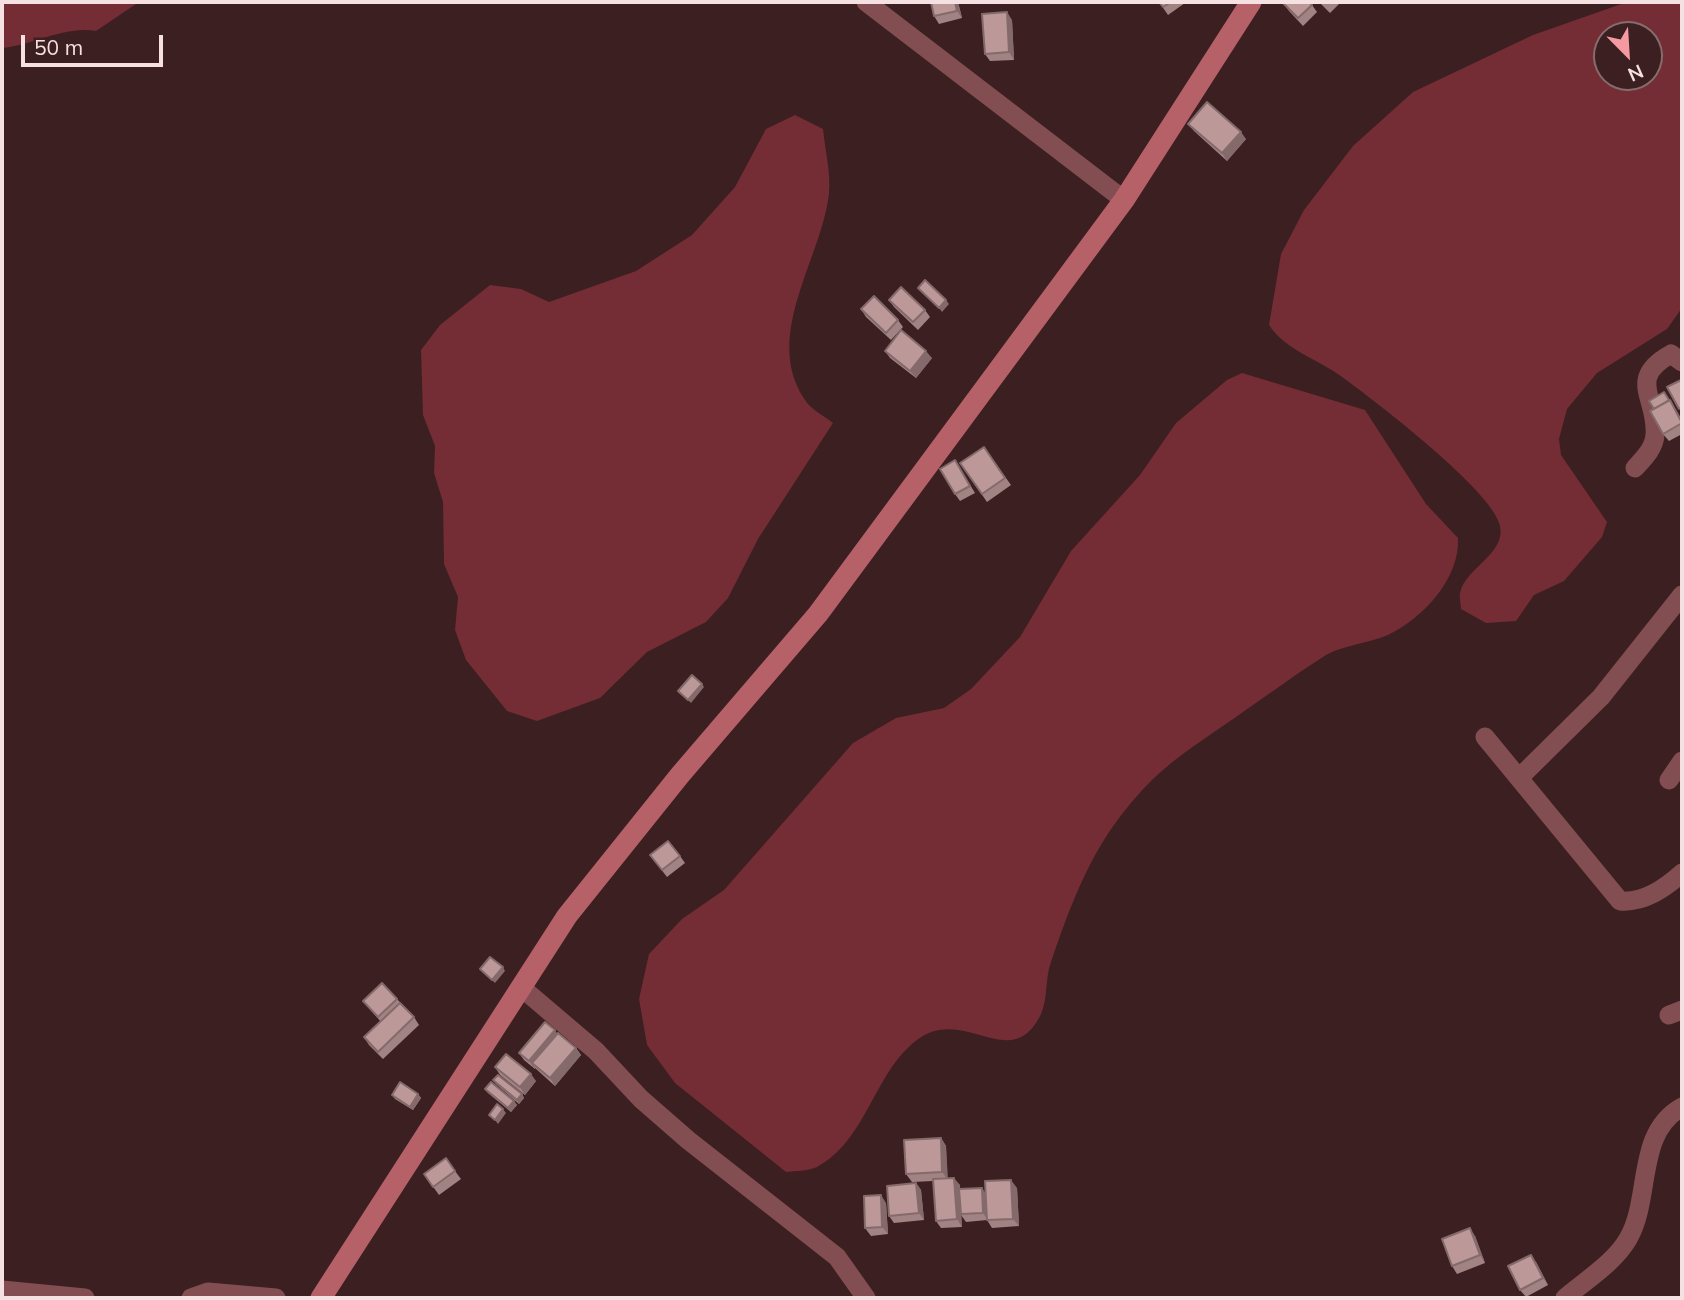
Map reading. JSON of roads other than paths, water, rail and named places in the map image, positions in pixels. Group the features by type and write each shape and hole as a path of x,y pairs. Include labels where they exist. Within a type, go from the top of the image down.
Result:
{"street":[{"path":"866,2 1124,200"},
{"path":"321,1298 567,916 680,775 818,614 1124,200 1248,3"},
{"path":"1635,468 1648,454 1655,436 1645,382 1654,363 1663,358 1671,354 1682,362"},
{"path":"1519,778 1601,697 1682,595"},
{"path":"1485,737 1620,901 1630,902 1648,896 1682,873"},
{"path":"1669,780 1682,761"},
{"path":"522,988 596,1051 641,1099 688,1140 837,1257 866,1298"},
{"path":"1565,1298 1616,1255 1628,1241 1654,1137 1668,1116 1682,1107"},
{"path":"2,1290 85,1298"},
{"path":"191,1298 208,1292 276,1298"}]}
